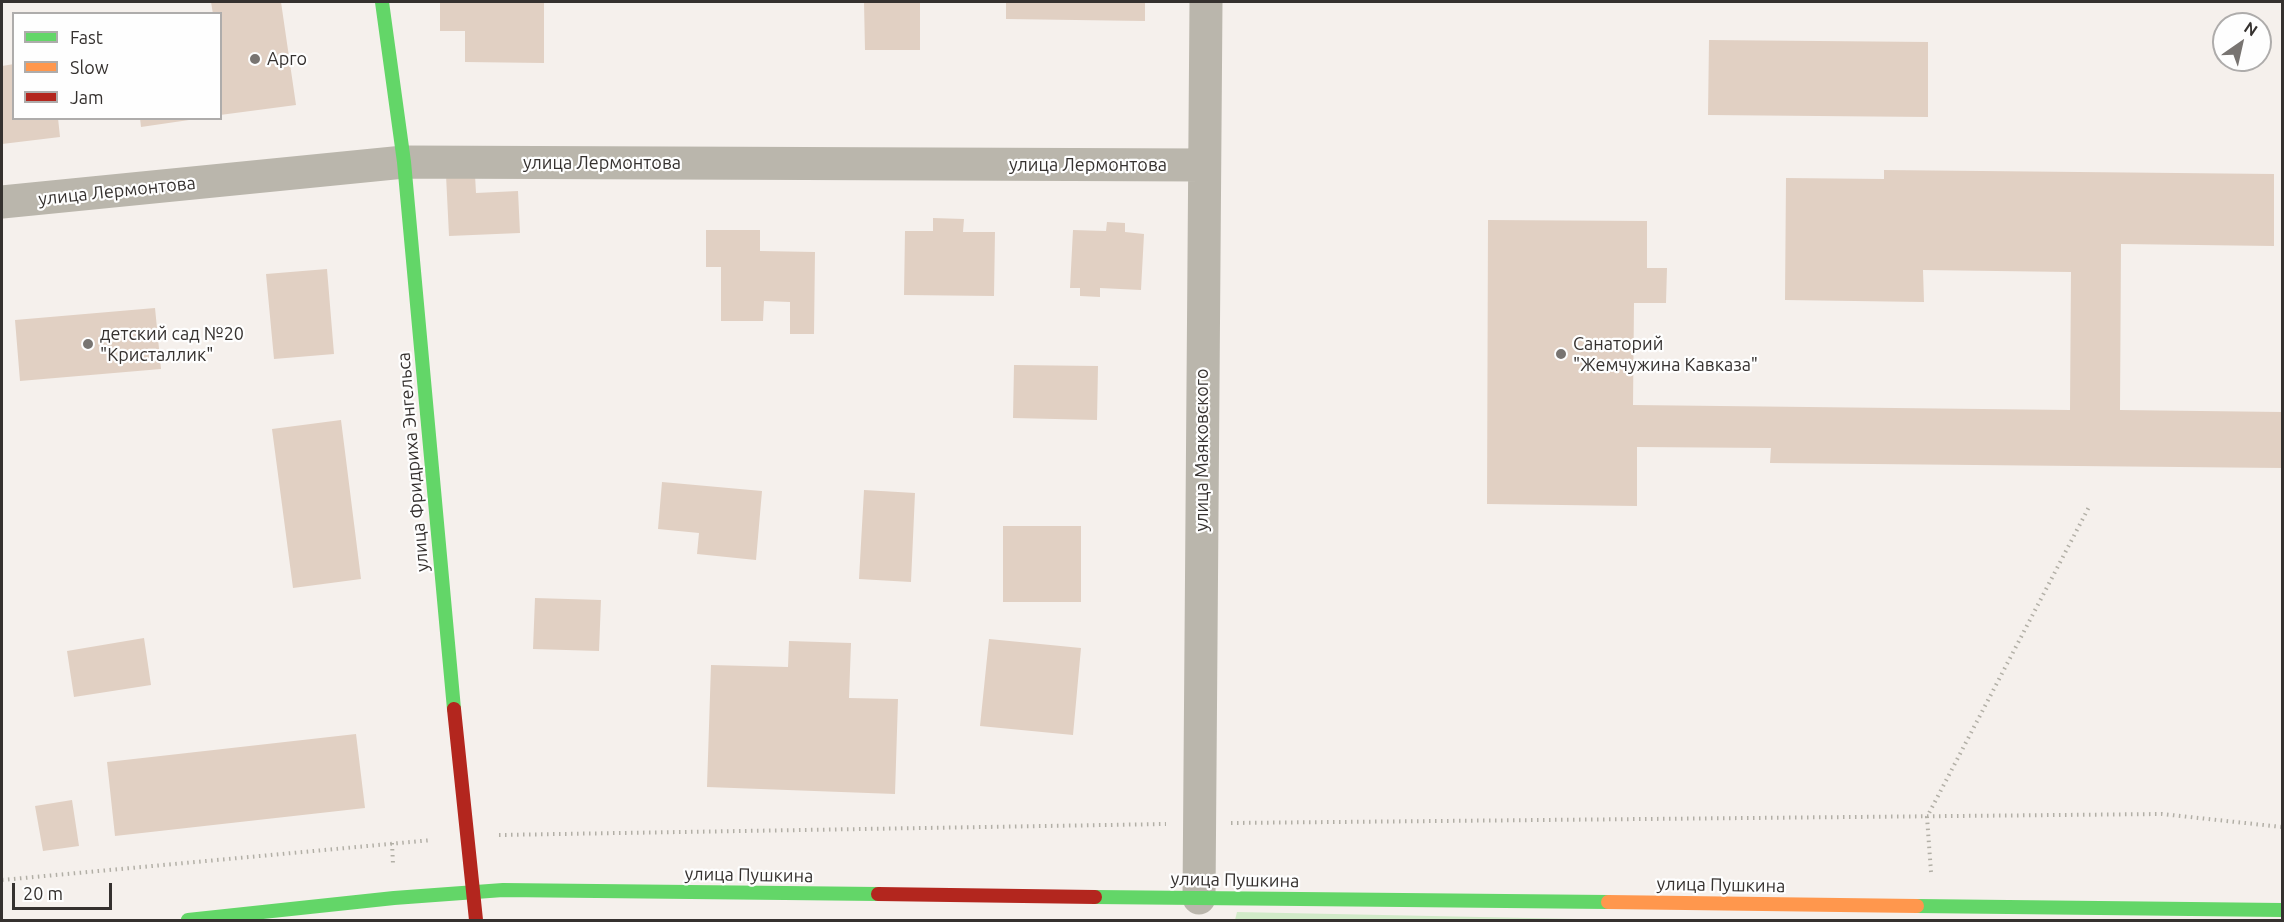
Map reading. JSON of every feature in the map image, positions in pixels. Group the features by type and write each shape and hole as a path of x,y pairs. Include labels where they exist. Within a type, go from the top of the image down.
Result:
{"street":[{"name":"улица Фридриха Энгельса","path":"382,2 404,162 466,837 476,921"},
{"name":"улица Маяковского","path":"1199,898 1206,2"},
{"name":"улица Лермонтова","path":"2,202 404,162 1204,165"},
{"name":"улица Пушкина","path":"188,921 472,891 2283,910"}],"path":[{"path":"1933,906 1927,817 2090,505"},
{"path":"2,880 511,834 1200,823 2162,814 2283,827"}],"green space":[{"path":"1237,912 1626,920 1235,920"}],"building":[{"name":"Арго","path":"211,2 281,2 296,105 222,115 222,12 213,12"},
{"path":"440,2 544,2 544,63 465,62 465,31 440,31"},
{"path":"864,2 920,2 920,50 865,50"},
{"path":"1006,2 1145,2 1145,21 1006,19"},
{"path":"1709,40 1928,42 1928,117 1708,115"},
{"path":"12,64 12,120 58,120 60,137 2,144 2,66"},
{"path":"140,120 189,120 141,127"},
{"name":"Санаторий \"Жемчужина Кавказа\"","path":"1884,170 2274,174 2274,246 2121,244 2120,410 2282,412 2282,468 1770,463 1771,448 1637,447 1637,506 1487,504 1488,220 1647,221 1647,268 1667,268 1666,303 1634,303 1633,405 2070,410 2071,272 1923,270 1924,302 1785,300 1786,178 1884,179"},
{"path":"446,175 475,175 476,193 518,191 520,233 449,236"},
{"path":"933,218 964,219 963,232 995,232 994,296 904,295 905,231 933,231"},
{"path":"1107,222 1125,223 1125,232 1144,234 1141,290 1100,288 1100,297 1080,296 1080,288 1070,288 1073,230 1106,231"},
{"path":"706,230 760,230 760,251 815,252 814,334 790,334 790,302 764,301 763,321 721,321 721,267 706,267"},
{"path":"327,269 334,354 274,359 266,274"},
{"name":"детский сад №20 \"Кристаллик\"","path":"155,308 161,369 20,381 15,320"},
{"path":"1014,365 1098,366 1097,420 1013,418"},
{"path":"341,420 361,579 293,588 272,429"},
{"path":"662,482 762,491 756,560 697,554 699,533 658,529"},
{"path":"864,490 915,493 911,582 859,579"},
{"path":"1003,526 1081,526 1081,602 1003,602"},
{"path":"535,598 601,600 599,651 533,649"},
{"path":"144,638 151,685 74,697 67,651"},
{"path":"989,639 1081,648 1073,735 980,726"},
{"path":"789,641 851,643 849,698 898,699 895,794 707,787 711,665 788,667"},
{"path":"356,734 365,808 115,836 107,762"},
{"path":"72,800 79,846 43,851 35,806"}],"traffic: fast":[{"path":"382,2 404,162 454,709"},
{"path":"188,920 394,898 503,890 878,894"},
{"path":"1095,897 1608,902"},
{"path":"1917,906 2282,910"}],"traffic: slow":[{"path":"1608,902 1917,906"}],"traffic: jam":[{"path":"454,709 476,920"},
{"path":"878,894 1095,897"}],"place":[{"name":"Арго","path":"255,59"},
{"name":"детский сад №20 \"Кристаллик\"","path":"88,344"},
{"name":"Санаторий \"Жемчужина Кавказа\"","path":"1561,354"}]}
